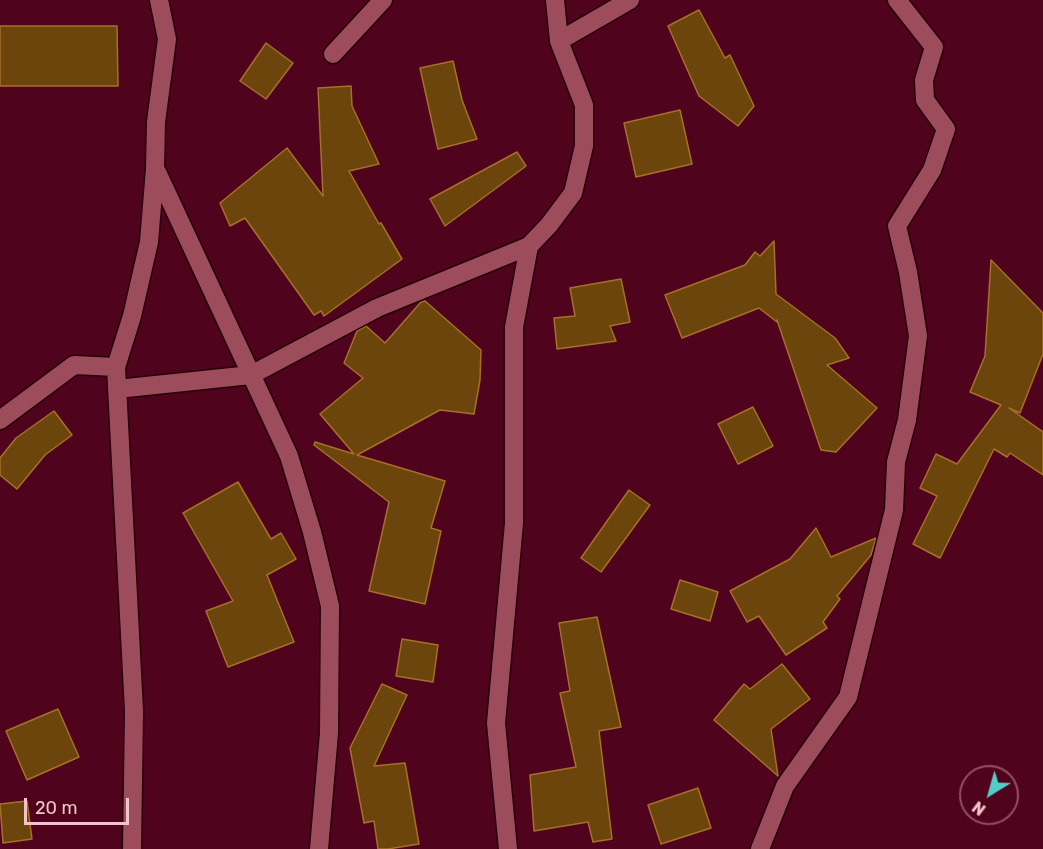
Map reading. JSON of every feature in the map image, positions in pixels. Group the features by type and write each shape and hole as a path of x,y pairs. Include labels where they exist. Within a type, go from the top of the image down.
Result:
{"street":[{"path":"132,849 134,711 116,368 132,316 149,242 156,122 167,39 159,0"},
{"path":"333,54 383,0"},
{"path":"117,389 251,375 377,308 529,246 549,225 573,193 584,146 584,105 559,41 555,0"},
{"path":"559,41 630,0"},
{"path":"760,849 785,786 848,697 894,510 896,462 907,420 918,336 908,272 897,226 932,170 946,129 925,100 924,80 934,47 897,0"},
{"path":"155,169 289,456 312,532 330,606 329,733 319,849"},
{"path":"508,849 496,723 514,523 514,327 529,246"},
{"path":"0,420 74,365 116,368"}],"building":[{"path":"699,10 725,58 730,55 754,106 738,126 699,96 668,26"},
{"path":"0,26 117,26 118,86 0,86"},
{"path":"266,43 293,63 266,99 240,81"},
{"path":"453,61 462,100 477,139 438,149 420,68"},
{"path":"351,86 352,106 379,164 349,171 402,259 324,316 321,311 314,315 245,218 230,226 220,203 287,148 323,196 318,88"},
{"path":"680,110 692,164 636,177 624,123"},
{"path":"517,152 526,166 445,226 430,199"},
{"path":"774,241 776,294 835,338 849,358 827,365 877,408 836,452 821,450 777,320 777,322 759,308 682,338 665,295 745,265 755,252 760,256"},
{"path":"991,260 1043,313 1043,354 1020,413 1009,408 1043,432 1043,475 1010,453 1007,457 994,449 940,558 913,544 937,496 920,488 936,454 957,464 1001,405 970,392 985,356"},
{"path":"621,279 630,322 610,326 616,341 557,349 554,318 575,316 570,288"},
{"path":"425,301 481,350 480,380 474,414 440,410 357,455 445,481 431,528 441,531 425,604 369,591 389,502 314,445 315,442 354,454 320,414 363,378 344,363 357,331 366,326 385,343 421,302"},
{"path":"753,407 773,446 738,464 718,424"},
{"path":"54,411 72,435 45,455 17,489 0,475 0,458 16,438"},
{"path":"238,482 271,539 281,533 296,559 267,575 294,642 228,667 206,611 233,601 183,513"},
{"path":"629,490 650,505 601,572 581,558"},
{"path":"816,528 831,557 876,538 871,555 837,596 840,599 823,622 827,628 786,655 759,616 747,622 730,591 790,559"},
{"path":"680,580 718,592 710,621 671,609"},
{"path":"597,617 621,727 599,731 612,839 593,842 588,822 534,831 530,775 576,767 560,693 570,691 559,623"},
{"path":"402,639 438,645 433,682 396,676"},
{"path":"782,664 810,699 771,729 778,776 714,720 744,684 750,689"},
{"path":"382,684 407,695 374,766 405,763 419,844 388,849 378,849 374,821 364,823 350,748"},
{"path":"58,709 79,757 27,780 6,731"},
{"path":"698,788 711,828 661,844 648,805"},
{"path":"27,801 32,839 3,843 0,804"}]}
